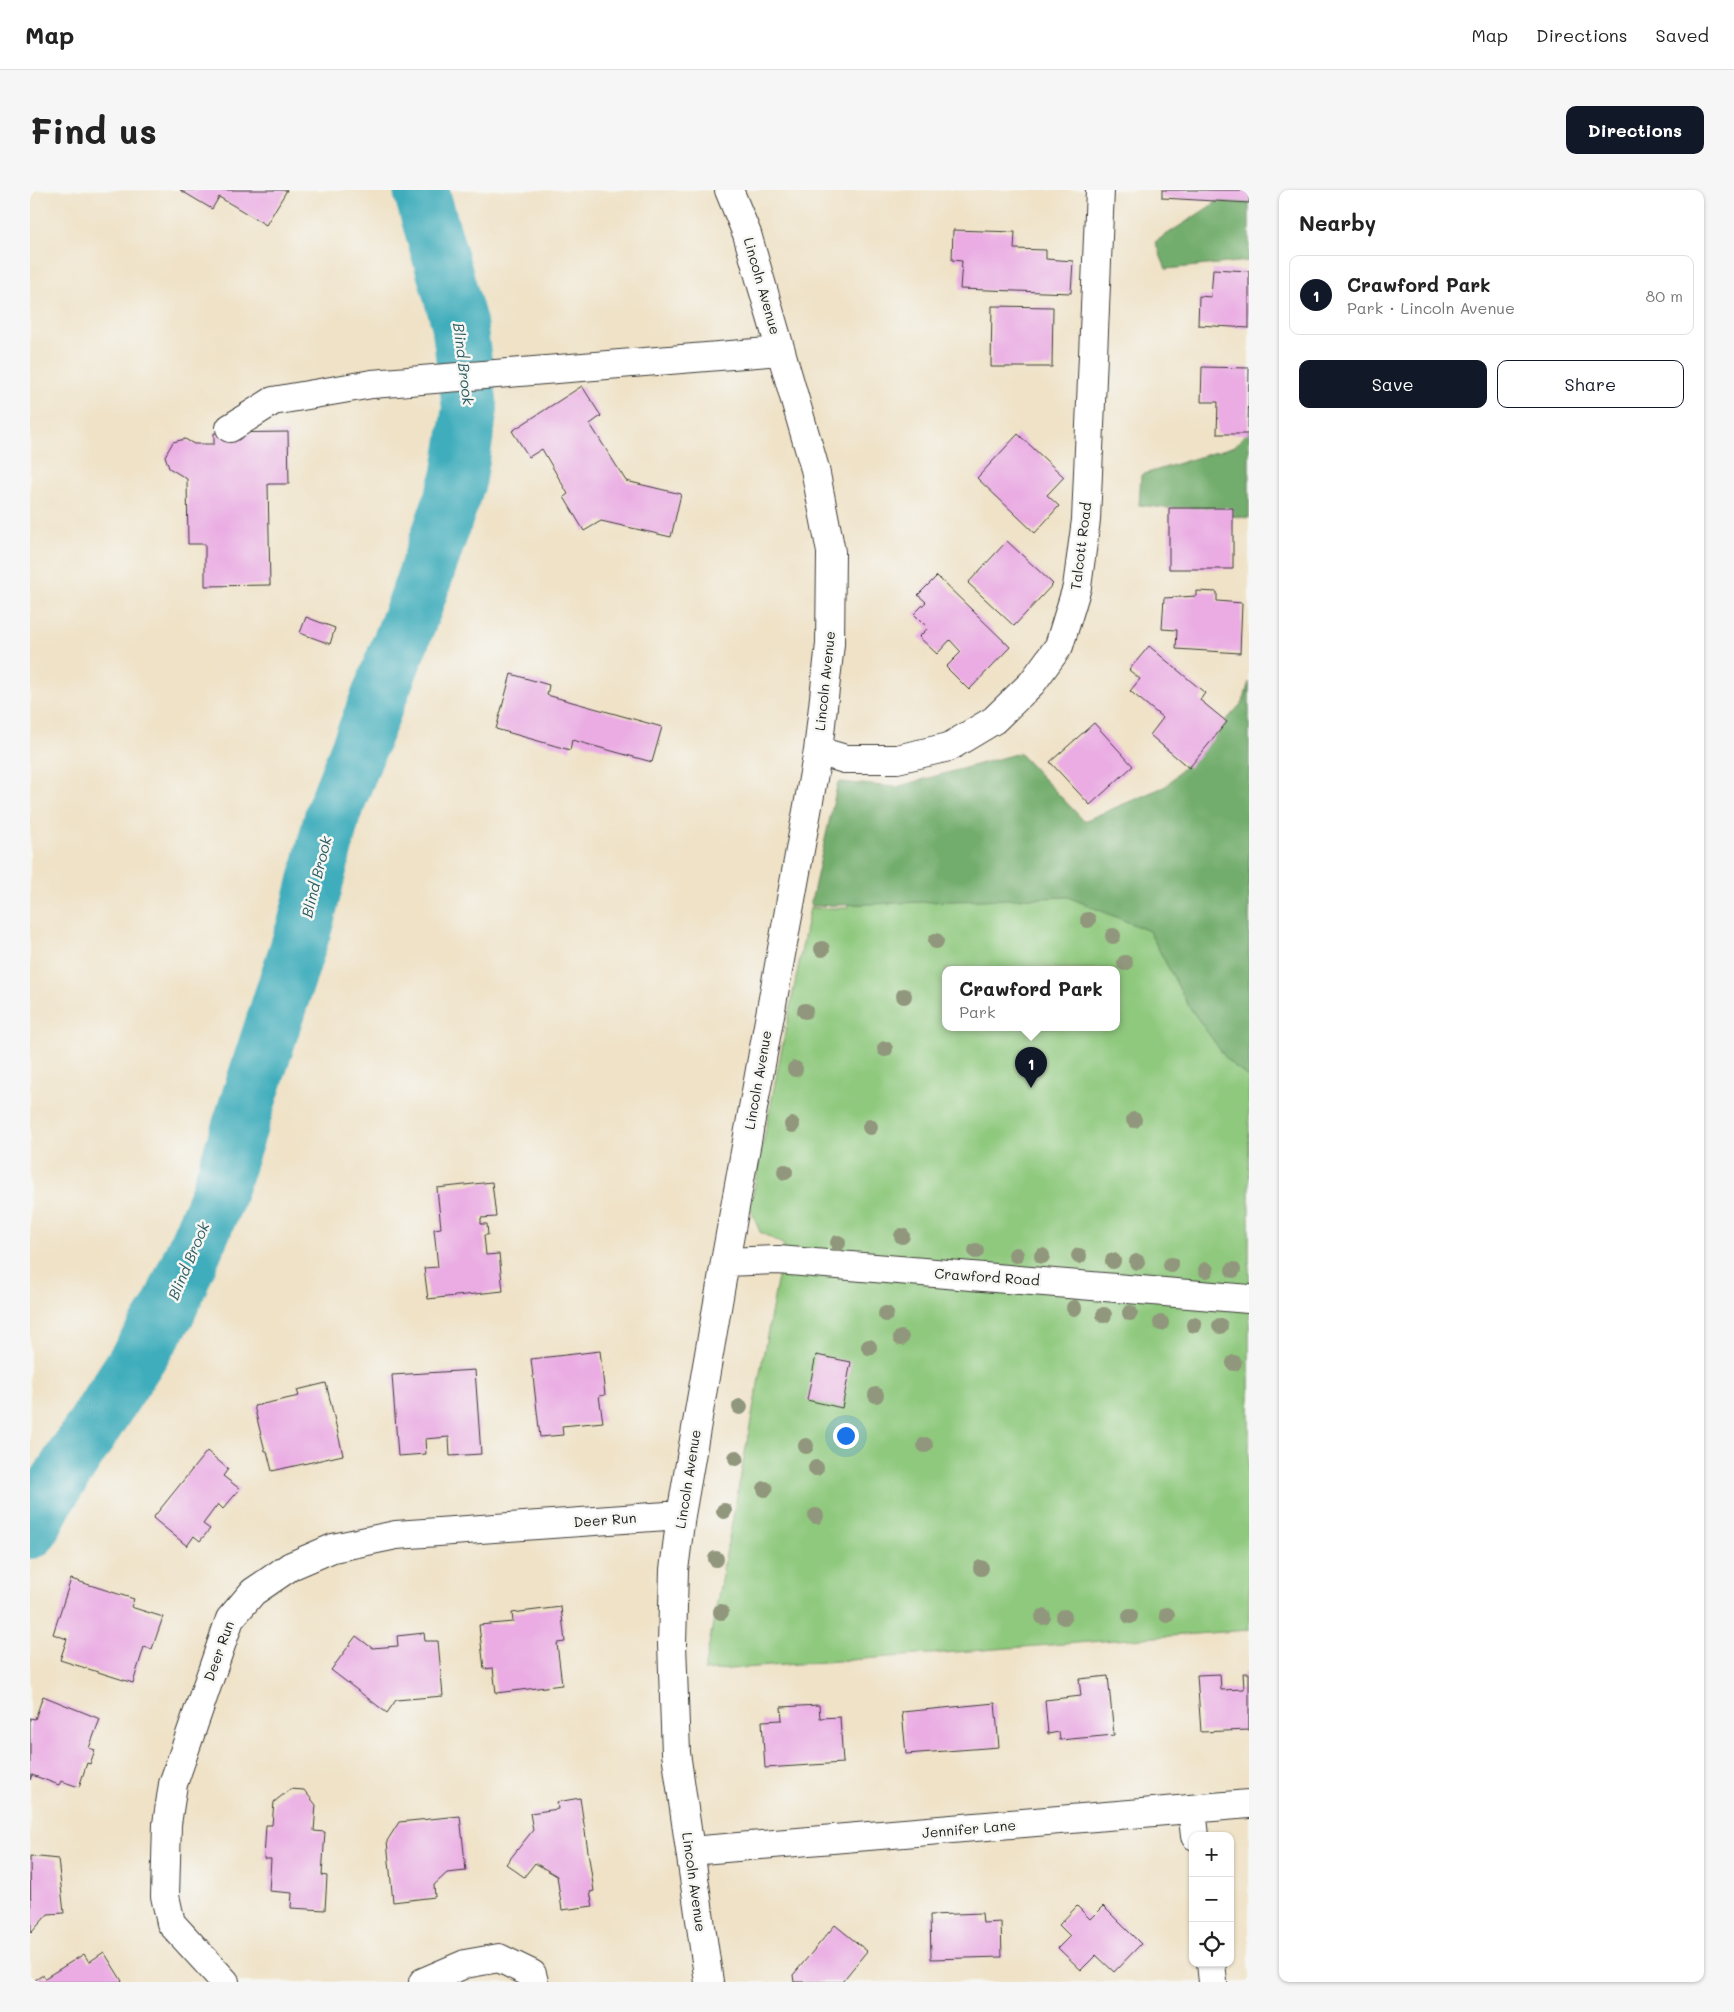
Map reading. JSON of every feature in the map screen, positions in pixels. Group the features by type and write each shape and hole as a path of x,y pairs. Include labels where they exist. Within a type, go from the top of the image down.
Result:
{"street":[{"name":"Lincoln Avenue","path":"709,1982 676,1753 672,1676 674,1570 681,1515 818,751 830,644 831,552 815,469 747,234 729,190"},
{"name":"Talcott Road","path":"818,751 845,759 898,759 949,747 994,720 1032,683 1059,646 1077,587 1086,520 1100,190"},
{"path":"230,428 273,401 372,384 780,351"},
{"name":"Crawford Road","path":"726,1262 778,1260 1249,1299"},
{"name":"Deer Run","path":"226,1982 171,1923 165,1896 167,1824 173,1784 230,1619 253,1592 291,1566 333,1548 396,1535 681,1515"},
{"name":"Jennifer Lane","path":"690,1851 1194,1823 1249,1804"},
{"path":"423,1982 465,1964 499,1958 532,1974 534,1982"},
{"path":"1211,1967 1213,1982"}],"green space":[{"path":"1235,190 1249,190 1249,261 1166,269 1155,242"},
{"path":"1249,430 1249,518 1139,505 1141,475 1235,446"},
{"path":"1249,682 1249,1078 1228,1061 1188,1005 1149,931 1068,897 810,906 838,782 896,787 1019,753 1084,821 1166,786 1243,702"},
{"path":"1249,833 1249,1630 704,1671 784,1245 760,1232 750,1208 810,908 848,908 856,863"}],"building":[{"path":"180,190 287,190 266,225 219,197 212,209"},
{"path":"1162,190 1249,190 1249,203 1162,198"},
{"path":"953,230 1015,232 1014,249 1046,250 1046,259 1073,261 1071,293 960,289 962,261 952,260"},
{"path":"1213,269 1249,271 1249,328 1198,325 1199,296 1211,297"},
{"path":"992,306 1053,307 1052,367 991,367"},
{"path":"1202,367 1249,368 1248,434 1217,434 1218,402 1201,402"},
{"path":"582,386 601,416 590,424 626,481 681,494 671,537 601,521 584,531 564,497 568,494 542,449 529,457 512,431"},
{"path":"288,432 289,484 268,484 270,585 205,586 205,544 188,544 187,479 169,468 165,456 173,442 185,439 194,444 214,444 214,433"},
{"path":"1018,434 1064,477 1047,495 1059,506 1035,533 977,478"},
{"path":"1169,508 1233,508 1233,569 1169,569"},
{"path":"1007,541 1053,584 1014,626 968,583"},
{"path":"937,576 1010,647 969,690 946,667 961,652 950,640 937,654 919,637 928,628 914,614 926,602 918,595"},
{"path":"1196,591 1217,592 1217,601 1242,603 1240,653 1176,649 1177,630 1162,629 1164,598 1196,596"},
{"path":"306,617 335,628 330,644 300,633"},
{"path":"1149,646 1205,693 1200,700 1227,722 1189,768 1150,735 1163,718 1130,691 1140,679 1129,670"},
{"path":"511,674 549,685 547,695 662,727 652,762 572,740 570,750 496,729"},
{"path":"1094,723 1133,766 1090,805 1050,762"},
{"path":"492,1182 496,1217 481,1218 481,1224 487,1224 488,1235 484,1235 486,1255 499,1254 503,1291 428,1299 424,1268 438,1267 434,1229 441,1228 437,1188"},
{"path":"600,1351 605,1395 599,1396 603,1422 562,1426 563,1435 540,1437 531,1359"},
{"path":"816,1355 851,1362 842,1408 807,1400"},
{"path":"475,1370 481,1454 450,1456 449,1437 425,1439 426,1454 398,1456 392,1375"},
{"path":"326,1383 343,1455 272,1471 254,1406 299,1396 297,1390"},
{"path":"207,1451 228,1469 223,1476 240,1489 223,1509 218,1504 203,1524 210,1529 200,1541 194,1536 187,1546 153,1518"},
{"path":"71,1579 134,1599 131,1607 163,1617 152,1649 144,1647 133,1683 60,1660 67,1639 53,1634"},
{"path":"561,1607 565,1642 557,1643 562,1685 496,1693 493,1668 484,1669 479,1625 513,1622 512,1613"},
{"path":"424,1633 425,1641 438,1641 443,1696 396,1700 387,1713 331,1670 356,1636 372,1648 398,1646 397,1636"},
{"path":"1243,1673 1249,1673 1249,1730 1201,1732 1197,1675 1220,1674 1221,1690 1244,1689"},
{"path":"1108,1676 1114,1735 1060,1740 1059,1732 1048,1734 1045,1700 1081,1696 1079,1679"},
{"path":"43,1696 100,1719 89,1748 95,1750 90,1764 87,1763 79,1787 61,1781 59,1785 32,1775 30,1780 30,1718 35,1719"},
{"path":"995,1703 999,1747 906,1754 902,1712"},
{"path":"819,1705 820,1718 840,1717 843,1763 765,1768 762,1721 782,1720 781,1707"},
{"path":"290,1789 304,1790 316,1805 314,1831 325,1832 322,1875 327,1876 325,1910 291,1908 292,1893 269,1891 271,1859 264,1859 266,1825 272,1825 274,1802"},
{"path":"580,1798 594,1891 590,1892 593,1906 562,1910 557,1876 535,1863 524,1877 506,1864 533,1830 530,1813 558,1809 557,1802"},
{"path":"460,1816 466,1871 447,1873 434,1885 435,1897 393,1902 387,1841 399,1822"},
{"path":"30,1856 58,1859 64,1913 48,1914 31,1933"},
{"path":"1077,1906 1090,1919 1103,1906 1141,1944 1114,1972 1096,1955 1081,1970 1058,1948 1070,1936 1059,1925"},
{"path":"982,1913 983,1923 1001,1922 1002,1957 931,1959 930,1915"},
{"path":"835,1925 867,1951 842,1982 794,1982 793,1975"},
{"path":"104,1952 121,1982 32,1982 43,1975 45,1978 84,1954 89,1962"}],"waterway":[{"name":"Blind Brook","path":"30,1531 48,1497 168,1311 217,1197 305,925 333,813 414,608 459,478 470,408 459,323 421,190"}],"place":[{"name":"Crawford Park","path":"1031,1088"}]}
